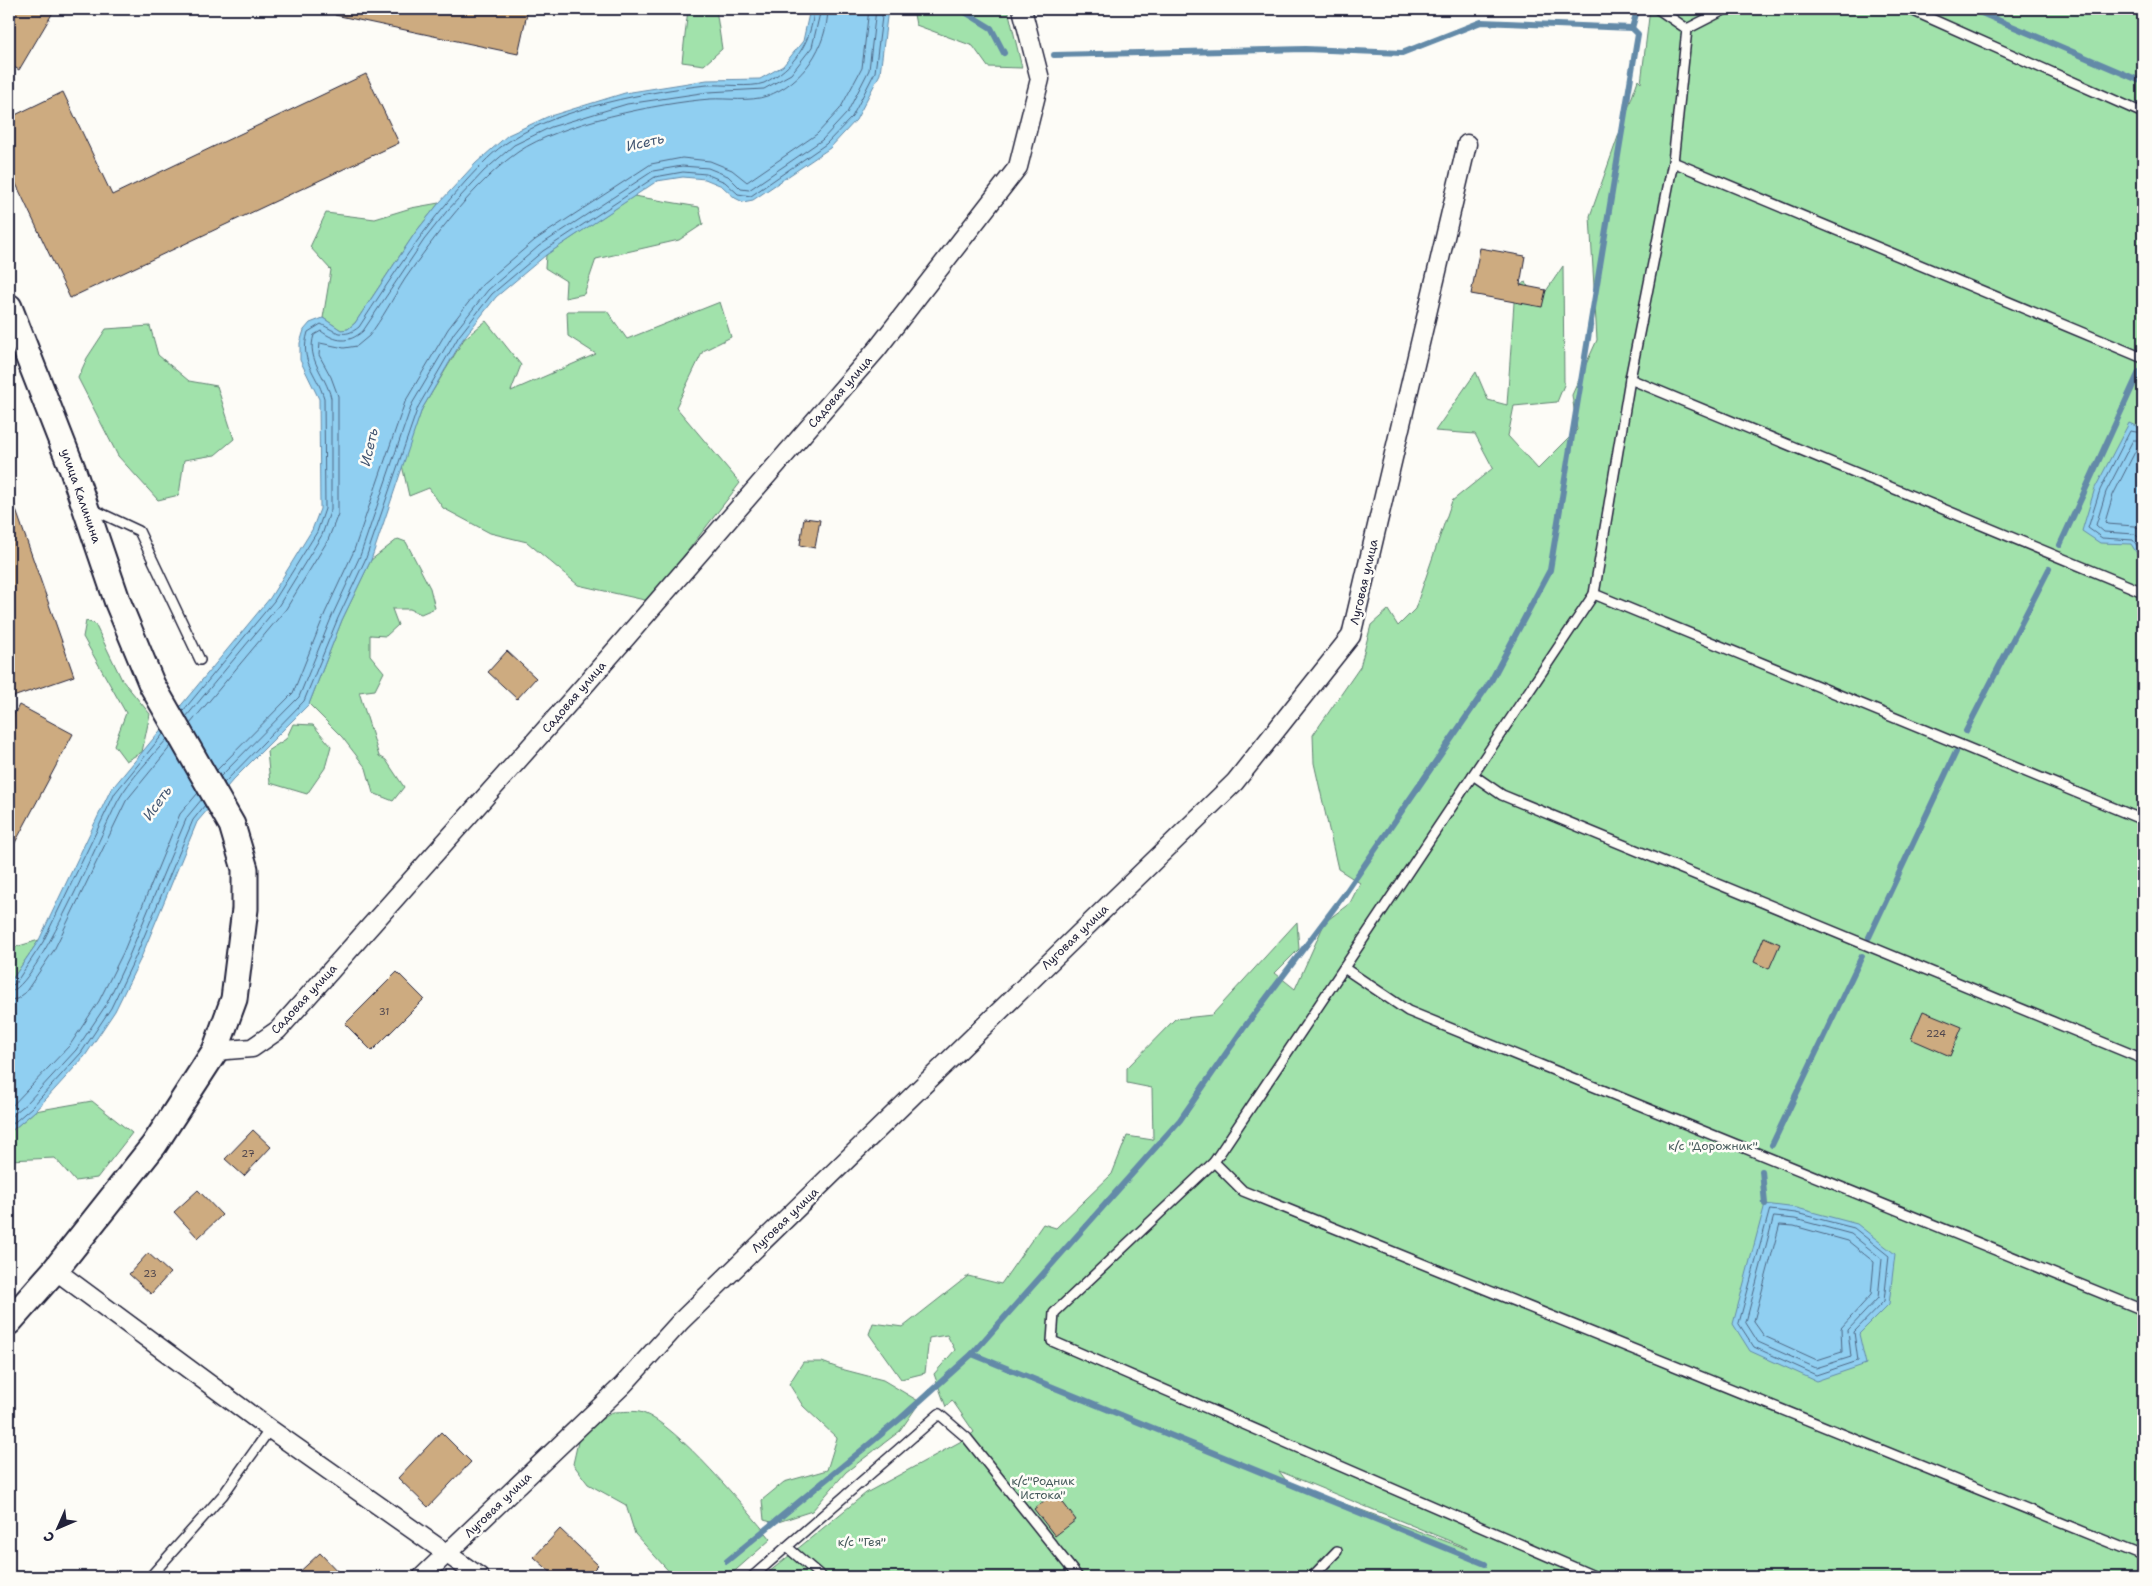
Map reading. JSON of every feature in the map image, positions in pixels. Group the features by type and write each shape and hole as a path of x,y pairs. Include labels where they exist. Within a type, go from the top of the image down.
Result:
{"main road":[{"name":"улица Калинина","path":"9,307 86,507 118,603 152,685 232,825 244,869 245,909 234,999 214,1051"},
{"path":"9,1322 55,1270 154,1145 214,1051"}],"street":[{"name":"Садовая улица","path":"214,1051 252,1048 278,1030 584,686 877,349 1018,168 1040,79 1022,9"},
{"name":"Луговая улица","path":"422,1577 623,1385 681,1322 1235,782 1351,636 1467,144"},
{"path":"55,1270 270,1429 480,1577"}],"lane":[{"path":"1658,9 1687,29"},
{"path":"1687,29 1726,9"},
{"path":"1909,9 2143,113"},
{"path":"1596,1577 1052,1341 1054,1313 1214,1162 1594,594 1630,379 1673,162 1687,29"},
{"path":"1673,162 2143,358"},
{"path":"1630,379 2143,592"},
{"path":"86,507 139,531 200,660"},
{"path":"1594,594 2143,820"},
{"path":"1473,776 1511,798 2143,1060"},
{"path":"1344,968 1408,1011 2143,1310"},
{"path":"1214,1162 1244,1191 2143,1556"},
{"path":"752,1577 939,1414 967,1438 1078,1577"},
{"path":"150,1577 224,1495 270,1429"},
{"path":"788,1547 822,1577"},
{"path":"1312,1577 1337,1551"}],"green space":[{"path":"688,9 716,9 722,49 704,65 682,62"},
{"path":"913,9 1008,9 1022,68 988,67 973,46 916,25"},
{"name":"к/с \"Дорожник\"","path":"1650,9 2143,9 2143,1577 763,1577 866,1493 967,1438 974,1432 952,1400 946,1407 934,1374 955,1350 947,1335 929,1338 925,1373 901,1379 869,1334 873,1323 903,1327 968,1276 1001,1284 1043,1224 1056,1228 1112,1174 1127,1136 1153,1140 1152,1088 1127,1083 1127,1068 1175,1019 1212,1015 1297,922 1299,949 1275,973 1295,989 1325,922 1350,903 1360,883 1338,869 1314,763 1313,735 1360,667 1371,625 1388,610 1398,626 1415,609 1452,501 1493,468 1475,434 1435,431 1476,372 1488,400 1507,405 1515,288 1526,282 1536,306 1563,266 1564,385 1557,402 1514,406 1508,436 1538,469 1577,430 1572,395 1597,340 1590,216 1638,80 1641,83","holes":["1279,1471 1467,1548 1288,1483"]},
{"path":"634,196 699,207 703,224 679,240 596,259 584,294 565,298 566,281 545,268 546,255"},
{"path":"439,203 415,233 355,323 348,329 341,330 323,318 331,270 310,247 326,213 375,219 411,208"},
{"path":"720,302 731,337 703,351 676,407 740,483 649,601 578,585 527,542 490,533 443,508 429,488 409,496 402,465 422,409 464,339 486,321 521,365 511,391 596,354 568,336 567,311 607,311 627,339"},
{"path":"150,326 158,355 189,381 217,386 234,439 215,455 184,460 179,495 158,500 118,456 78,378 87,358 106,329"},
{"path":"398,539 406,542 430,588 435,608 421,614 410,609 392,609 398,625 386,636 370,635 370,655 384,672 375,690 359,692 379,756 386,760 404,787 393,801 373,793 366,768 342,737 309,704 342,620 371,560"},
{"path":"86,621 95,624 122,680 150,714 142,752 126,761 114,745 126,713 83,637"},
{"path":"293,724 313,725 331,746 325,768 307,794 270,783 267,751 286,739"},
{"path":"39,940 9,984 9,949"},
{"path":"92,1101 132,1133 97,1178 75,1181 55,1158 9,1160 9,1133 35,1111"},
{"path":"803,1362 822,1362 883,1380 920,1402 900,1431 846,1472 812,1511 775,1523 764,1520 762,1500 784,1482 827,1470 837,1438 803,1406 789,1384"},
{"path":"632,1411 643,1413 674,1434 710,1469 771,1539 728,1577 674,1577 635,1534 626,1505 588,1484 573,1464 580,1433 613,1412"}],"water":[{"name":"Исеть","path":"810,9 888,9 880,74 856,120 830,148 753,200 743,202 735,198 722,186 705,179 683,177 657,181 546,255 496,297 463,339 422,409 371,560 342,620 309,704 233,780 197,822 140,960 115,1011 85,1056 35,1111 9,1133 9,984 39,940 110,791 270,598 312,530 320,509 319,399 300,360 300,343 304,330 310,323 323,318 341,330 348,329 355,323 415,233 439,203 476,163 508,135 547,117 625,93 707,80 760,79 783,66 803,41"},
{"path":"2129,423 2143,429 2143,563 2131,544 2100,543 2082,531 2095,488"},
{"path":"1765,1204 1797,1208 1857,1224 1895,1254 1889,1304 1859,1334 1866,1364 1816,1381 1750,1351 1733,1324"}],"building":[{"path":"9,9 55,9 19,70 9,64"},
{"path":"337,9 528,9 518,54 335,15"},
{"path":"366,74 399,143 70,298 9,169 9,118 63,92 112,195"},
{"path":"1480,248 1525,256 1520,285 1546,290 1542,307 1471,294"},
{"path":"9,490 74,676 10,698 9,695"},
{"path":"804,518 820,520 815,548 800,545"},
{"path":"507,651 536,678 517,699 488,672"},
{"path":"19,705 73,734 9,854 9,724"},
{"path":"1764,937 1780,944 1769,969 1754,962"},
{"path":"397,972 424,999 372,1051 345,1024"},
{"path":"1923,1011 1962,1027 1950,1056 1911,1039"},
{"path":"253,1130 271,1147 244,1176 225,1159"},
{"path":"198,1190 222,1215 198,1238 174,1212"},
{"path":"148,1253 170,1273 151,1294 129,1274"},
{"path":"441,1432 471,1462 428,1507 398,1478"},
{"path":"1055,1492 1076,1520 1055,1536 1034,1509"},
{"path":"560,1529 598,1565 586,1577 556,1577 534,1557"},
{"path":"320,1553 343,1577 294,1577"}],"waterway":[{"path":"960,9 991,28 1004,53"},
{"path":"1972,9 2143,82"},
{"path":"1632,28 1636,14"},
{"path":"727,1561 901,1418 972,1354 1180,1120 1243,1029 1344,895 1491,681 1550,570 1638,34 1632,28 1481,22 1402,53 1305,49 1054,55"},
{"path":"2060,545 2139,372"},
{"path":"1966,731 2049,569"},
{"path":"1869,937 1956,752"},
{"path":"1772,1145 1862,956"},
{"path":"1762,1171 1765,1204"},
{"path":"972,1354 1485,1564"}],"park label":[{"name":"к/с\"Родник Истока\"","path":"1043,1488"},
{"name":"к/с \"Гея\"","path":"862,1542"}]}
